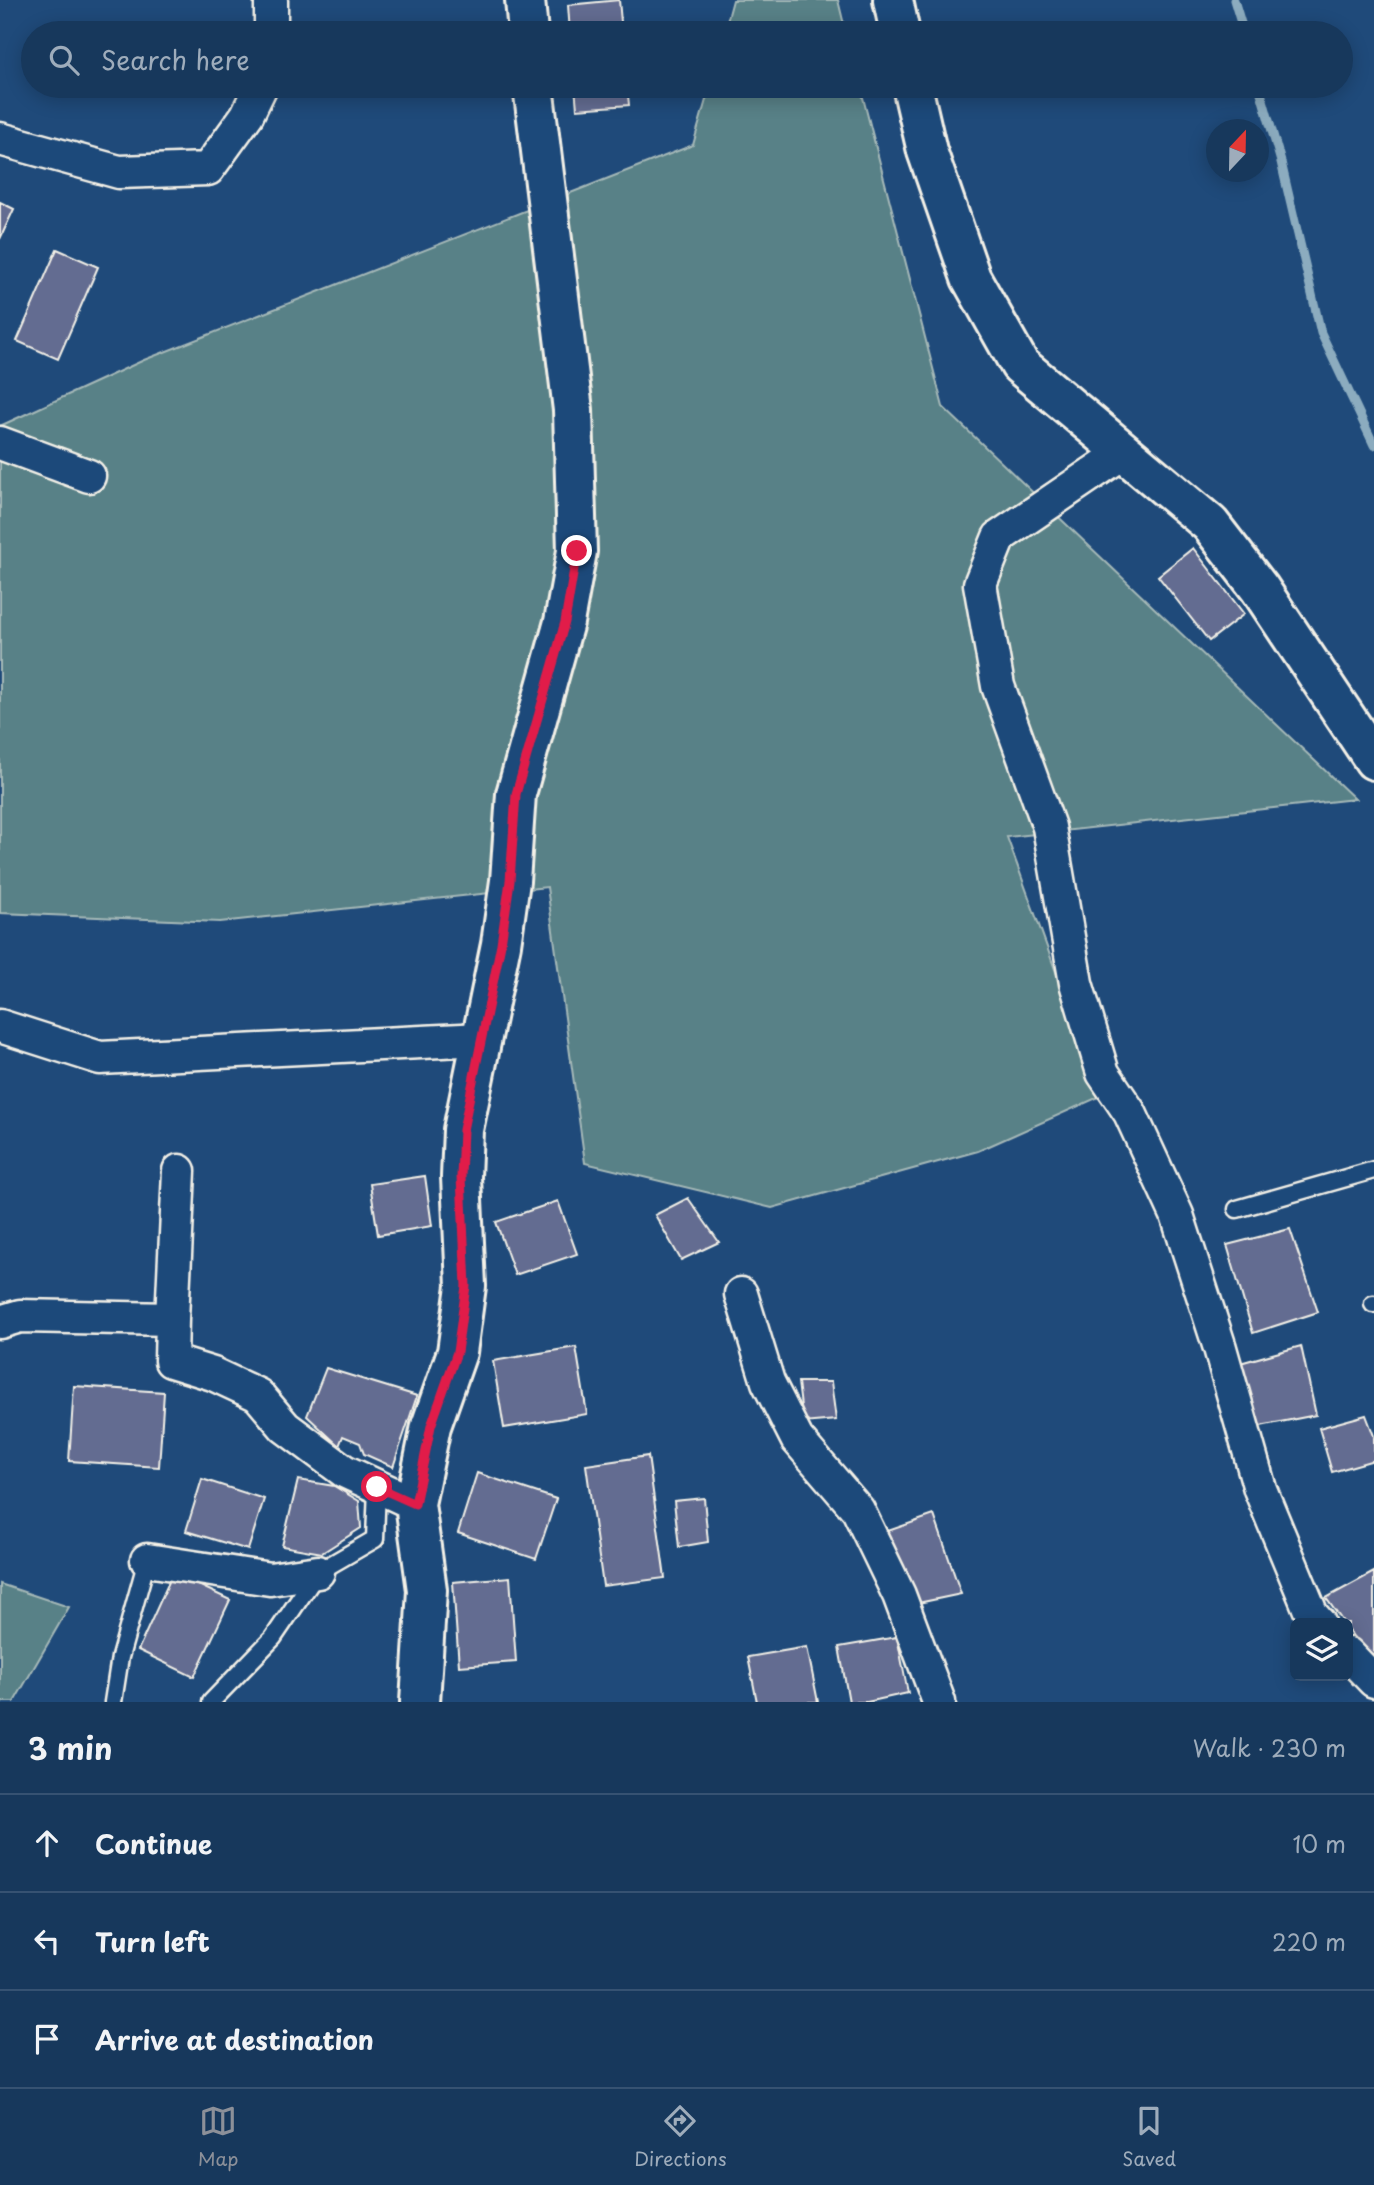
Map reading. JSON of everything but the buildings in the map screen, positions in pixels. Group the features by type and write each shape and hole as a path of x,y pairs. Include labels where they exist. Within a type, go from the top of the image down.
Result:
{"street":[{"path":"271,0 271,21"},
{"path":"525,0 527,21"},
{"path":"893,0 897,21"},
{"path":"0,139 119,172 208,169 247,115 255,98"},
{"path":"420,1702 427,1590 415,1504 431,1426 457,1352 466,1286 461,1177 463,1130 510,881 516,794 565,622 577,551 573,410 534,98"},
{"path":"915,98 927,151 971,278 1020,365 1210,524 1260,589 1374,760"},
{"path":"0,443 89,476"},
{"path":"1124,452 999,537 980,584 998,686 1049,827 1076,983 1103,1073 1130,1113 1177,1215 1220,1348 1260,1489 1315,1618"},
{"path":"0,1027 100,1058 482,1039"},
{"path":"179,1171 171,1361 213,1374 258,1395 285,1427 344,1471 415,1504"},
{"path":"741,1294 768,1382 797,1439 858,1510 899,1595 939,1702"},
{"path":"0,1322 20,1316 172,1319"},
{"path":"147,1560 270,1580 318,1572"},
{"path":"1353,1659 1374,1681"}],"lane":[{"path":"1237,1209 1374,1170"},
{"path":"211,1702 273,1638 318,1572 374,1539 377,1487"},
{"path":"113,1702 120,1657 147,1560"}],"green space":[{"path":"733,0 838,0 843,21 727,21"},
{"path":"707,98 863,98 943,407 1355,799 1007,837 1101,1096 978,1151 772,1208 585,1163 547,887 220,922 0,913 0,426 144,360 693,145"},
{"path":"0,1584 69,1607 14,1702 0,1702"}],"waterway":[{"path":"1234,0 1240,21"},
{"path":"1262,98 1281,162 1321,333 1374,445"}],"route":[{"path":"377,1487 415,1504 431,1426 457,1352 466,1286 461,1177 463,1130 501,944 510,881 516,794 565,622 577,551"}]}
